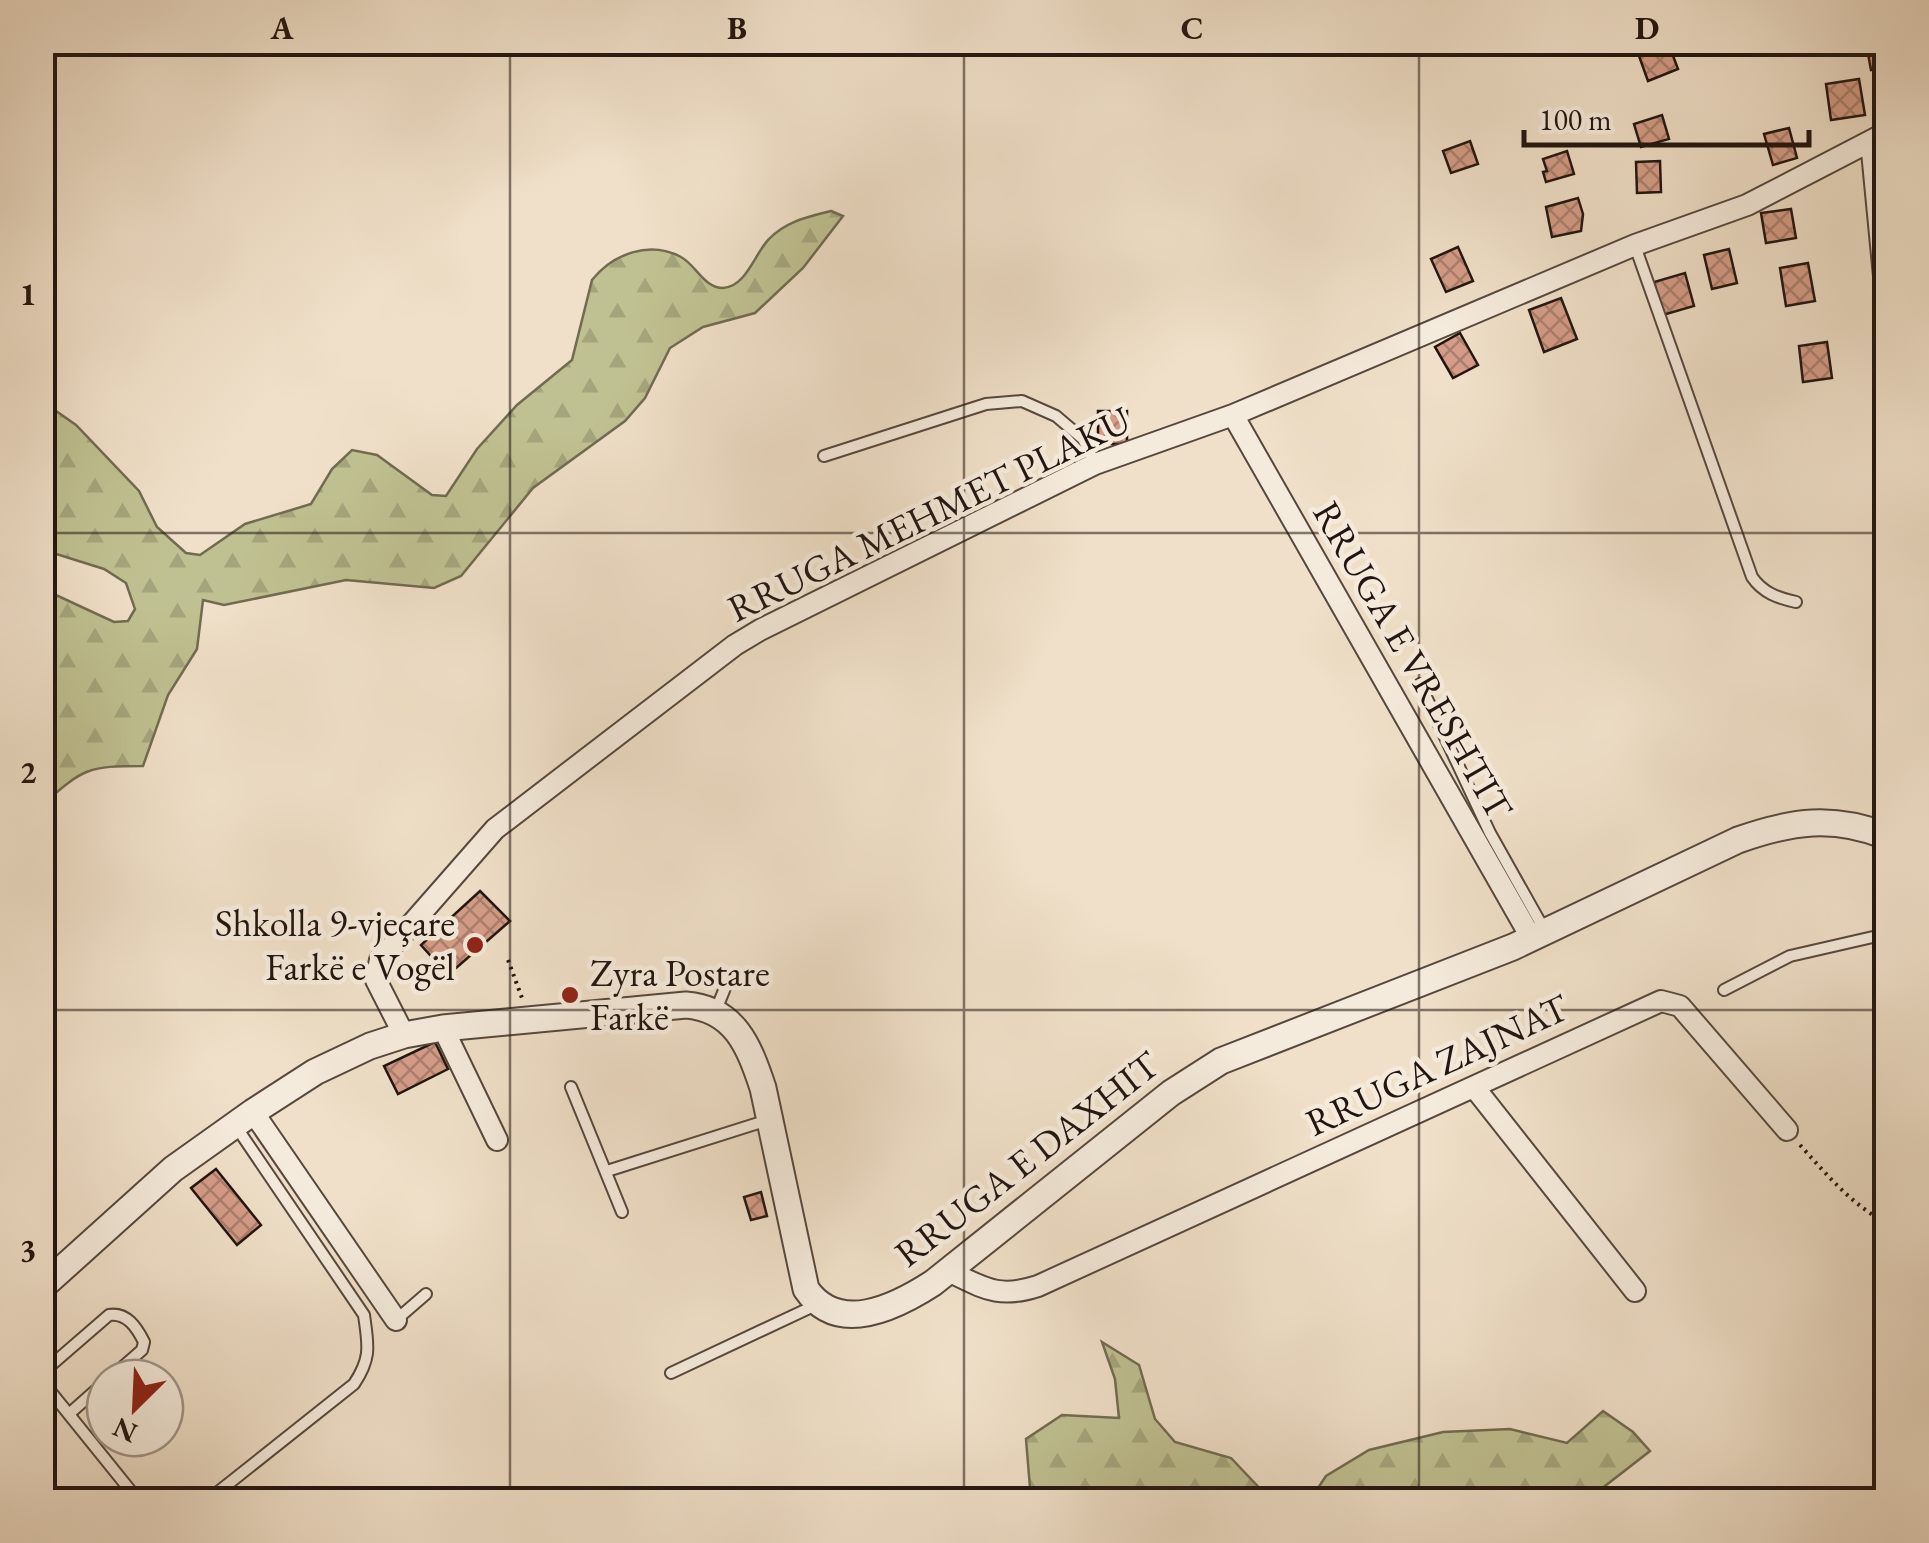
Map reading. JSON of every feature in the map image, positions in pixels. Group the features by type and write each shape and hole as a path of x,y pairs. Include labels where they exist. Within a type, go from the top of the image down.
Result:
{"street":[{"name":"RRUGA MEHMET PLAKU","path":"404,1035 376,980 380,960 495,829 735,645 1095,464 1233,416 1635,245 1747,205 1879,137"},
{"path":"1879,137 1886,297"},
{"name":"RRUGA E VRESHTIT","path":"1233,416 1539,936"},
{"name":"RRUGA E DAXHIT","path":"819,1304 840,1313 865,1314 915,1294 1170,1093 1249,1049 1539,936 1738,840 1771,828 1833,822 1886,836"},
{"path":"42,1287 173,1169 315,1072 370,1046 443,1028 720,999 763,1088 802,1280 819,1304"},
{"name":"RRUGA ZAJNAT","path":"948,1271 1007,1294 1038,1286 1661,1001 1680,1006 1787,1130"},
{"path":"443,1028 497,1140"},
{"path":"1474,1087 1635,1290"},
{"path":"244,1118 396,1320"}],"lane":[{"path":"1635,245 1752,577 1766,592 1796,602"},
{"path":"824,456 986,404 1022,401 1056,416 1084,439 1095,464"},
{"path":"1420,684 1539,936"},
{"path":"1724,990 1790,956 1886,934"},
{"path":"571,1087 622,1212"},
{"path":"208,1500 354,1384 368,1358 364,1314 244,1118"},
{"path":"606,1171 770,1120"},
{"path":"396,1320 426,1294"},
{"path":"671,1373 819,1304"},
{"path":"42,1373 109,1314 124,1315 144,1342 133,1358"},
{"path":"42,1380 138,1500"},
{"path":"69,1414 85,1400"}],"path":[{"path":"508,960 524,1002"},
{"path":"1787,1130 1843,1193 1886,1222"}],"green space":[{"path":"831,211 843,216 803,268 755,313 703,327 670,348 645,398 625,421 533,488 461,576 434,588 346,580 224,605 203,600 197,649 168,695 143,766 88,771 43,804 43,589 114,622 128,621 135,609 126,583 104,569 53,553 43,528 43,402 76,425 139,491 157,527 186,553 200,555 245,524 311,504 332,469 352,450 377,455 432,495 446,496 477,449 517,405 572,360 592,280 610,263 632,252 669,252 681,257 711,284 723,288 744,276 764,245 783,228"},
{"path":"1102,1342 1139,1365 1155,1419 1175,1442 1231,1458 1269,1498 1293,1500 1031,1500 1026,1439 1062,1415 1119,1418 1115,1379"},
{"path":"1603,1411 1633,1432 1650,1451 1596,1493 1594,1500 1310,1500 1326,1476 1369,1450 1443,1432 1510,1429 1567,1443"}],"building":[{"path":"1886,42 1886,67 1871,70 1866,43"},
{"path":"1669,45 1678,69 1648,81 1639,56"},
{"path":"1859,79 1865,115 1831,120 1826,84"},
{"path":"1662,115 1669,139 1641,147 1634,124"},
{"path":"1789,128 1797,158 1773,165 1764,134"},
{"path":"1470,141 1478,164 1451,173 1443,151"},
{"path":"1567,151 1574,174 1546,182 1543,159"},
{"path":"1660,161 1661,192 1637,193 1636,162"},
{"path":"1578,198 1583,214 1581,231 1552,237 1546,207"},
{"path":"1791,209 1796,238 1766,243 1761,213"},
{"path":"1458,247 1473,281 1446,292 1431,259"},
{"path":"1729,249 1737,283 1712,289 1704,255"},
{"path":"1808,263 1815,301 1786,306 1780,268"},
{"path":"1685,273 1694,306 1663,315 1654,282"},
{"path":"1561,298 1577,339 1544,352 1529,310"},
{"path":"1460,333 1478,365 1453,378 1435,347"},
{"path":"1827,342 1832,378 1803,382 1799,346"},
{"path":"1098,411 1127,411 1127,444 1098,444"},
{"path":"480,891 510,921 448,975 421,945"},
{"path":"435,1042 448,1069 398,1094 384,1066"},
{"path":"216,1169 261,1225 237,1245 191,1188"},
{"path":"761,1192 767,1216 751,1220 744,1197"}],"place":[{"name":"Shkolla 9-vjeçare Farkë e Vogël","path":"475,945"},
{"name":"Zyra Postare Farkë","path":"570,995"}]}
